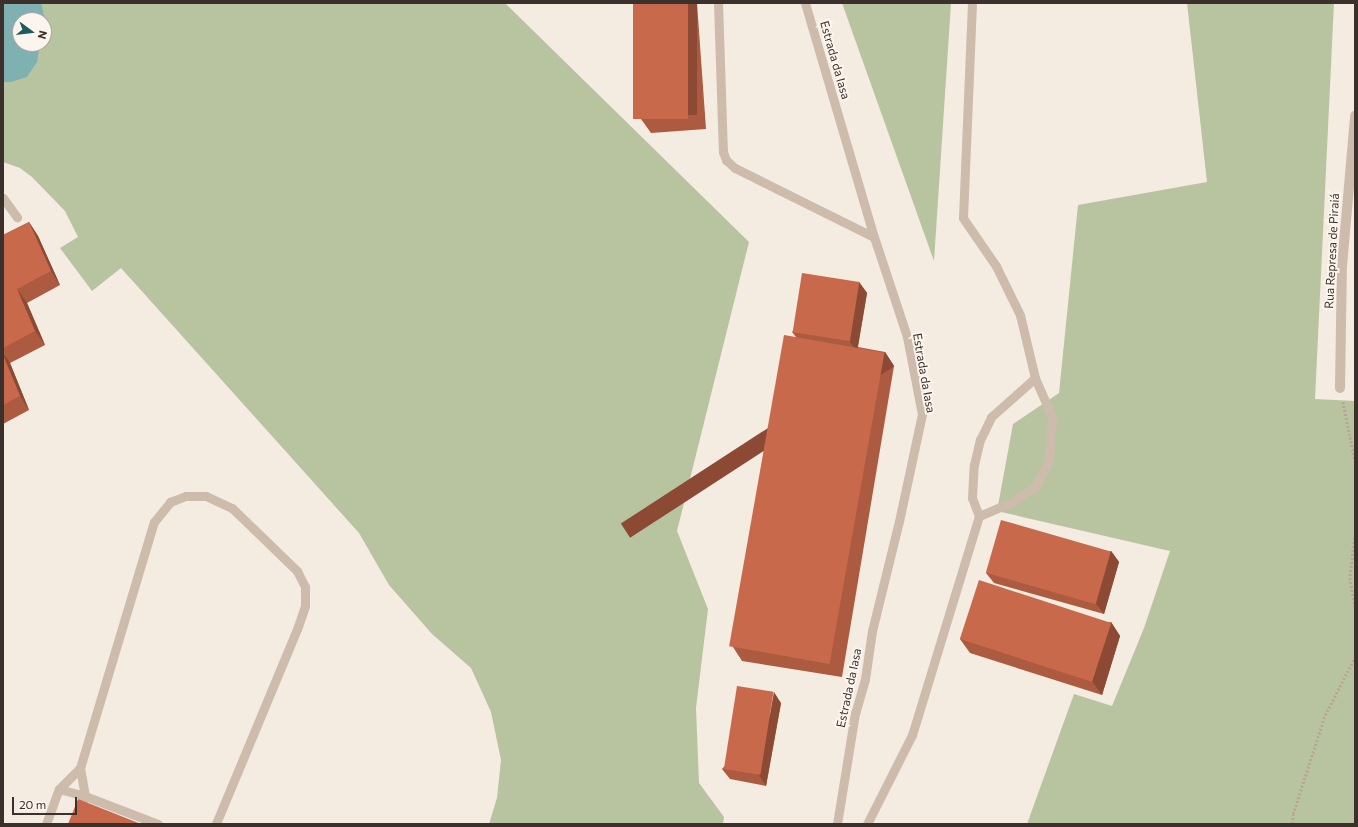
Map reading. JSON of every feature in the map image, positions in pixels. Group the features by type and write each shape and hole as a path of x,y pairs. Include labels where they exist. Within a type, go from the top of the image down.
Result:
{"street":[{"name":"Rua Represa de Piraiá","path":"1340,388 1342,266 1355,116"}],"lane":[{"path":"718,3 723,152 726,160 735,168 874,237"},
{"name":"Estrada da Iasa","path":"805,3 874,237 907,337 922,414 899,521 874,624 865,679 855,713 837,824"},
{"path":"972,3 962,218 996,266 1020,315 1035,378 1052,417 1049,460 1035,487 1012,502 978,516"},
{"path":"3,198 17,217"},
{"path":"867,824 912,735 978,516 972,498 974,465 980,440 990,417 1035,378"},
{"path":"73,824 85,796 80,768 154,522 170,502 186,496 206,496 232,508 297,571 305,587 305,606 297,629 216,824"},
{"path":"46,824 59,789 80,768"},
{"path":"59,789 85,796 158,824"}],"path":[{"path":"1340,388 1355,460"},
{"path":"1355,538 1350,578 1355,607"},
{"path":"1292,824 1325,715 1355,657"}],"green space":[{"path":"3,3 505,3 749,242 677,531 708,609 696,708 699,783 724,817 723,824 489,824 497,798 501,760 491,712 471,668 432,634 389,585 359,533 121,268 92,291 60,248 78,237 65,211 32,177 20,168 3,162"},
{"path":"842,3 951,3 934,261"},
{"path":"1187,3 1334,3 1315,399 1355,401 1355,824 1027,824 1074,694 1112,706 1144,628 1170,551 997,511 1013,424 1059,393 1078,205 1207,182"}],"water":[{"path":"3,3 41,3 43,12 12,12 12,52 39,52 37,62 27,77 11,82 3,82"}],"building":[{"path":"633,3 688,3 688,119 633,119"},
{"path":"29,222 51,271 17,289 35,331 3,348 3,235"},
{"path":"802,273 859,282 850,341 793,332"},
{"path":"784,335 884,353 830,664 729,646"},
{"path":"3,355 20,396 3,405"},
{"path":"1001,520 1111,551 1095,604 986,573"},
{"path":"979,580 1111,623 1092,682 960,639"},
{"path":"737,686 774,692 760,775 724,769"},
{"path":"78,799 141,824 68,824"}]}
